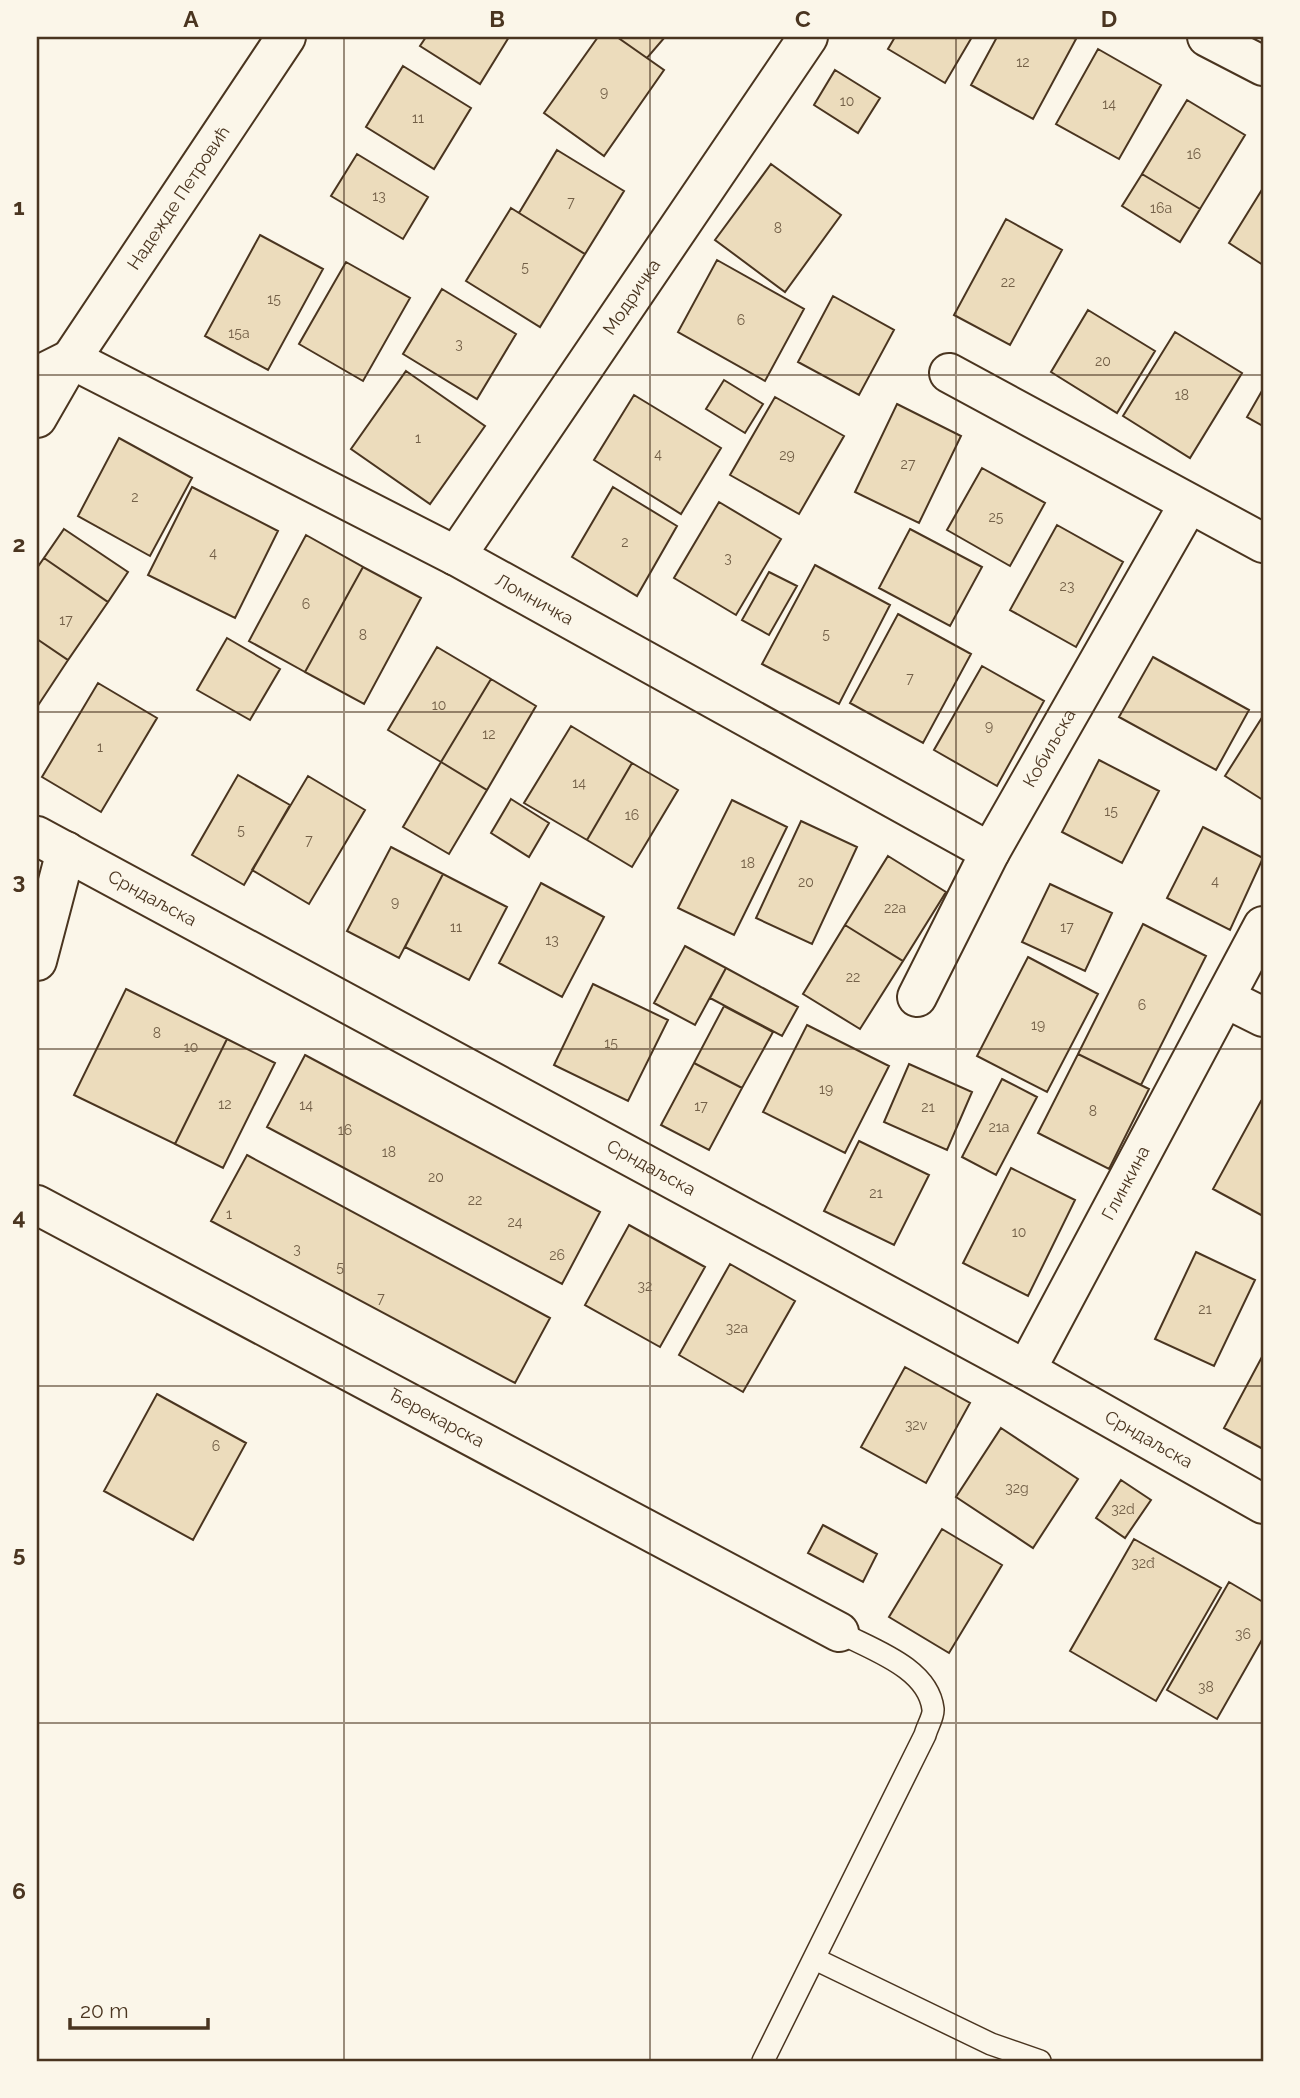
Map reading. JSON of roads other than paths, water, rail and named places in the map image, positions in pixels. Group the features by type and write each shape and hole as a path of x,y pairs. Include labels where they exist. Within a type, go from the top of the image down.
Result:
{"street":[{"name":"Надежде Петровић","path":"37,418 71,359 286,37"},
{"name":"Модричка","path":"456,556 808,37"},
{"path":"1207,37 1263,66"},
{"name":"Надежде Петровић","path":"37,376 71,359"},
{"name":"Ломничка","path":"71,359 456,556 990,852"},
{"path":"949,373 1188,505 1263,543"},
{"name":"Кобиљска","path":"917,997 990,852 1188,505"},
{"path":"37,961 51,844"},
{"name":"Срндаљска","path":"51,844 1026,1370 1263,1504"},
{"name":"Глинкина","path":"1026,1370 1263,926"},
{"path":"1225,998 1263,1017"},
{"name":"Ђерекарска","path":"37,1205 839,1632"}],"lane":[{"path":"763,2061 925,1735 933,1710 927,1694 911,1671 839,1632"},
{"path":"815,1959 991,2044 1040,2061"}]}
